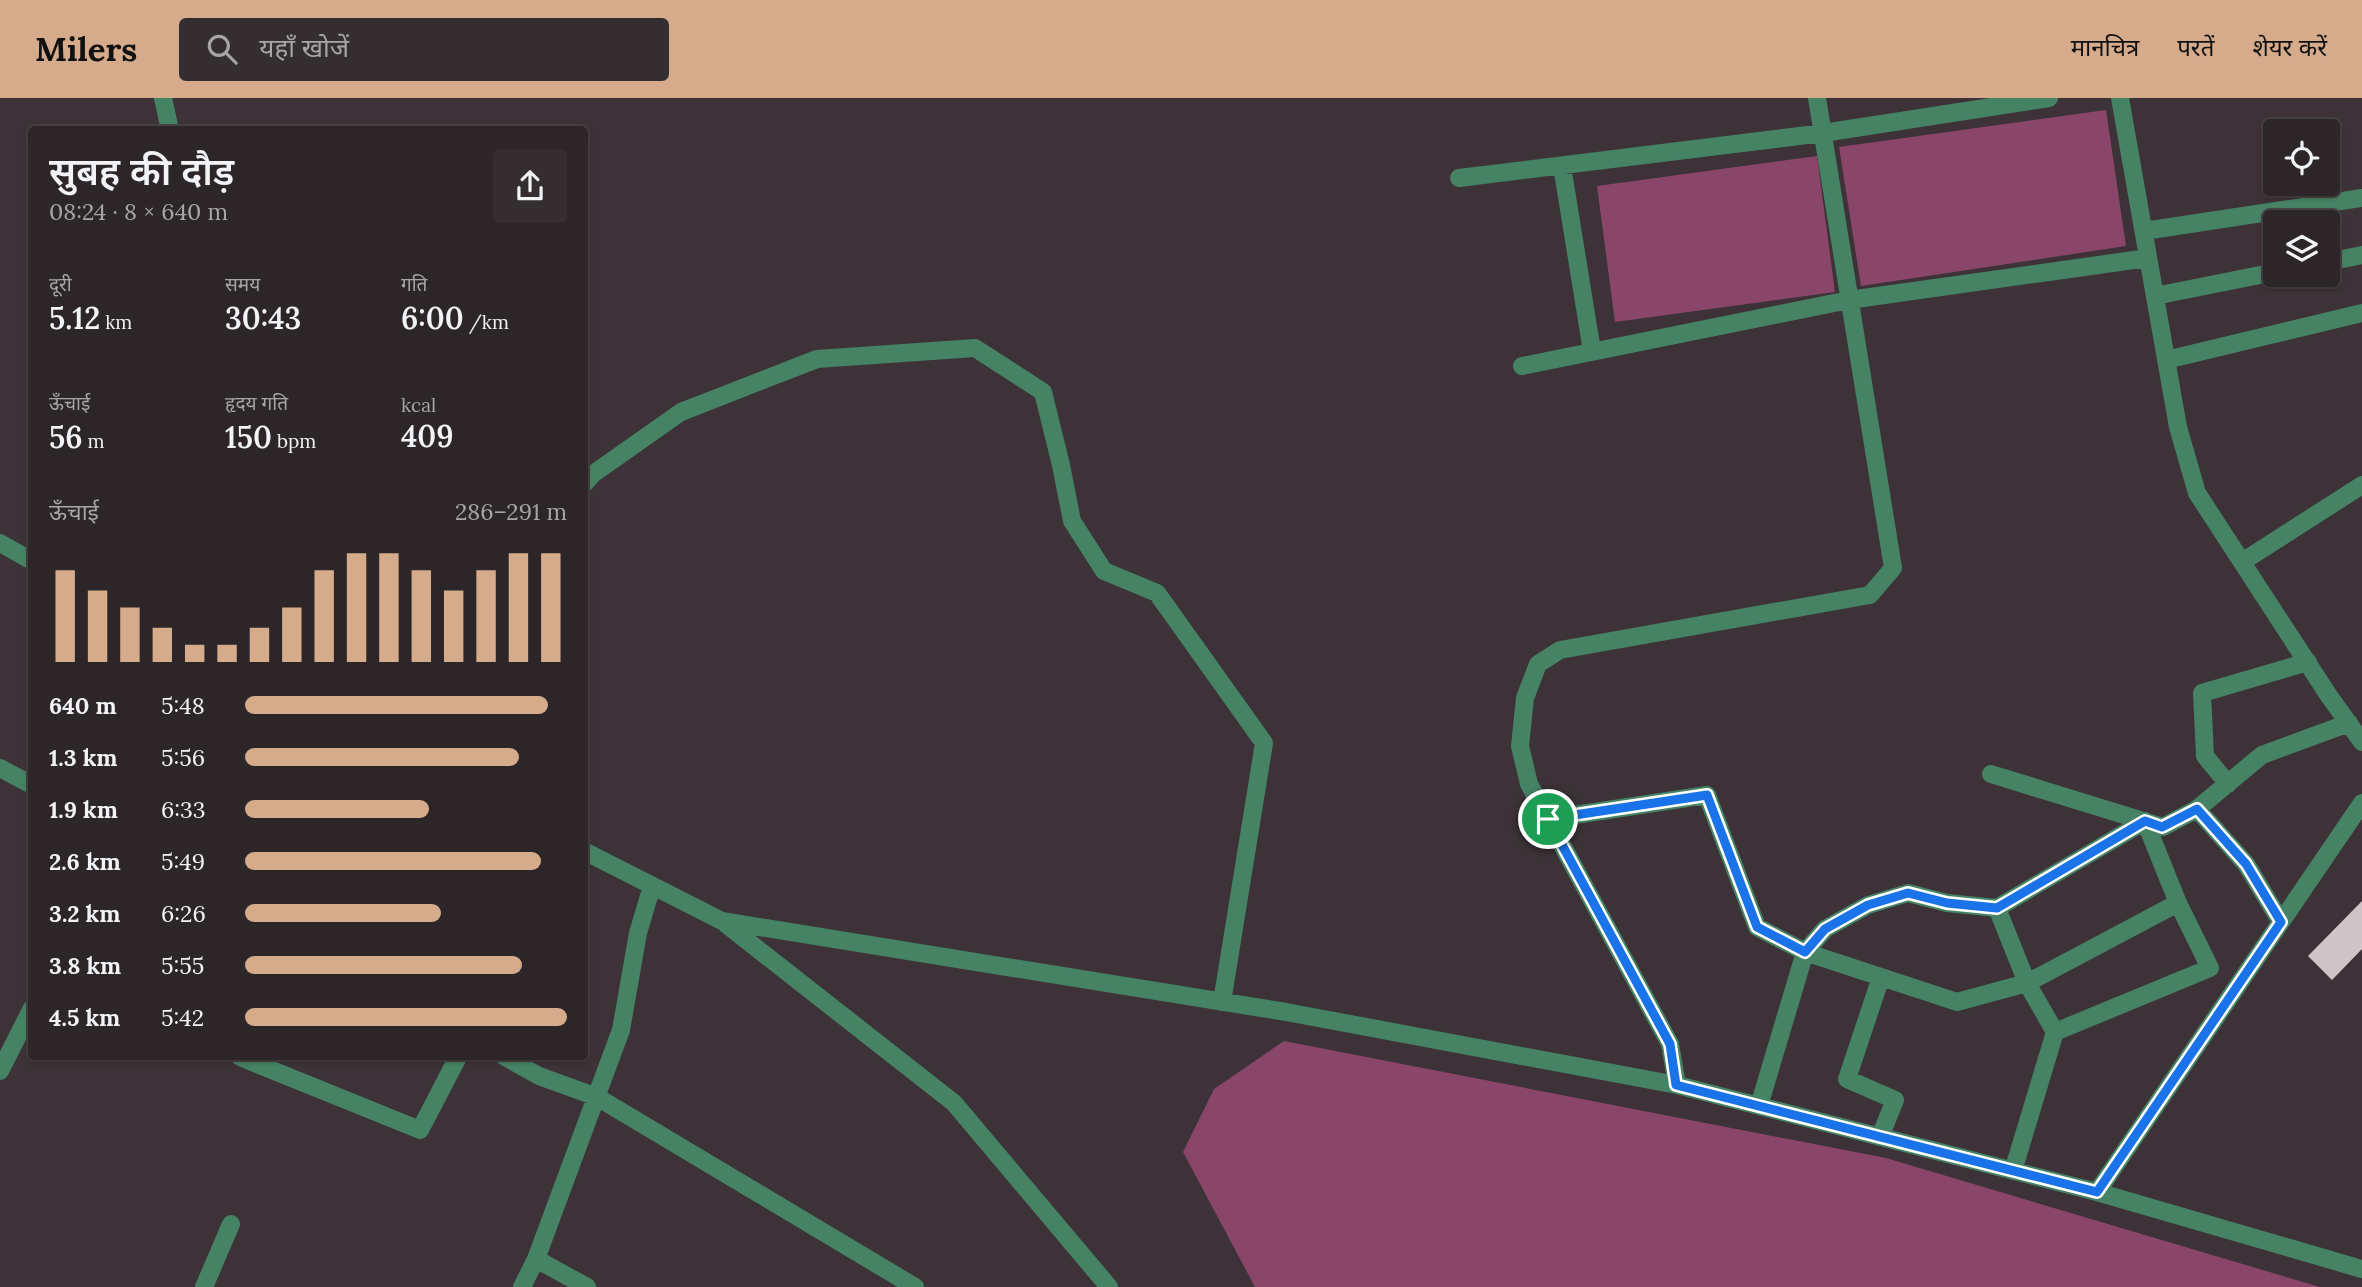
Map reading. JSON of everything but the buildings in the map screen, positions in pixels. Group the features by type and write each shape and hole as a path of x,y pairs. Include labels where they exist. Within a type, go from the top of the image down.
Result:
{"street":[{"path":"163,98 169,126"},
{"path":"1676,1085 1670,1044 1529,784 1520,746 1525,698 1538,664 1560,650 1870,595 1893,568 1817,98"},
{"path":"1459,178 1823,133 2049,98"},
{"path":"2120,98 2178,427 2197,493 2362,742"},
{"path":"1562,166 1592,351"},
{"path":"2144,231 2362,198"},
{"path":"2340,260 2362,255"},
{"path":"1522,366 1849,300 2148,258"},
{"path":"2155,296 2263,274"},
{"path":"2166,360 2362,313"},
{"path":"588,480 681,412 817,359 975,348 1043,391 1062,465 1072,521 1104,570 1157,593 1264,743 1222,1002"},
{"path":"2242,562 2362,485"},
{"path":"0,543 28,559"},
{"path":"2228,783 2205,756 2202,693 2308,662"},
{"path":"1991,774 2162,827 2197,809 2262,755 2349,723"},
{"path":"0,768 28,783"},
{"path":"1548,819 1707,795 1757,927 1805,952 1957,1002 2027,983 2178,903"},
{"path":"2097,1192 2362,803"},
{"path":"2197,809 2246,864 2281,922"},
{"path":"2055,1032 2210,968 2178,903 2145,821"},
{"path":"1759,1106 1805,952 1825,929 1868,905 1908,893 1947,903 1997,908 2145,821"},
{"path":"588,853 722,921 954,1103 1109,1287"},
{"path":"522,1287 536,1259 621,1030 638,933 652,886"},
{"path":"1997,908 2027,983 2055,1032 2013,1171"},
{"path":"722,921 1222,1002 1676,1085 2097,1192 2362,1269"},
{"path":"1880,1137 1895,1100 1847,1079 1881,977"},
{"path":"0,1071 28,1016"},
{"path":"247,1060 421,1130 456,1060"},
{"path":"510,1060 539,1076 597,1097 915,1287"},
{"path":"204,1287 231,1224"},
{"path":"536,1259 587,1287"}],"shaded area":[{"path":"2106,110 2126,246 1861,286 1839,147"},
{"path":"1817,156 1835,292 1615,322 1597,186"},
{"path":"1284,1041 1886,1158 2320,1287 1255,1287 1183,1152 1214,1089"}],"route":[{"path":"1707,795 1757,927 1805,952 1825,929 1868,905 1908,893 1947,903 1997,908 2145,821 2162,827 2197,809 2246,864 2281,922 2097,1192 1676,1085 1670,1044 1548,819 1707,795"}]}
